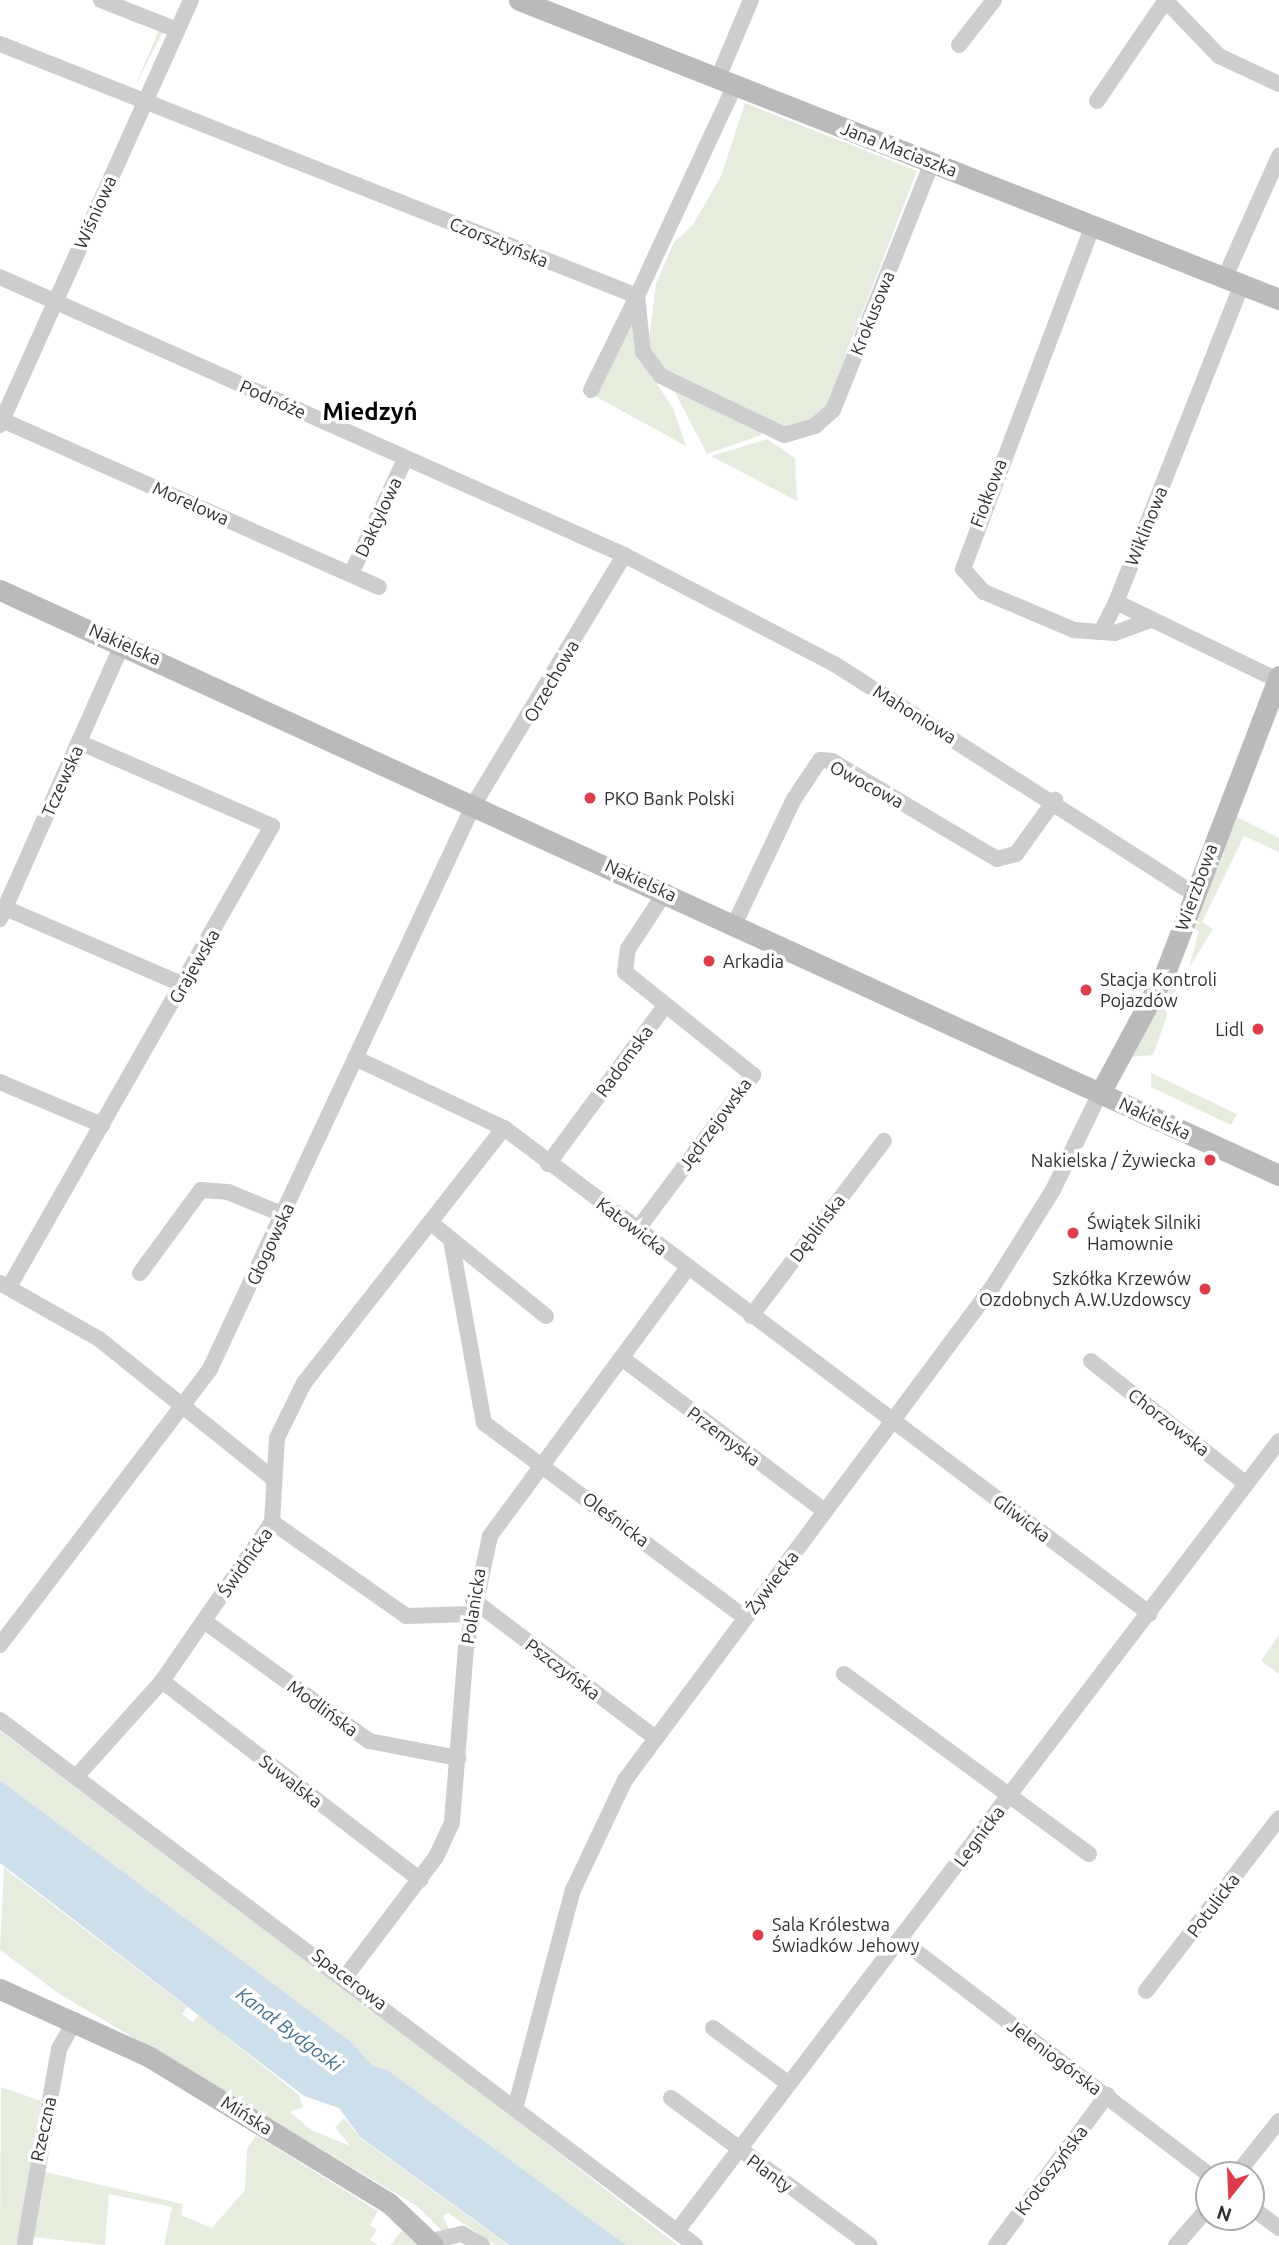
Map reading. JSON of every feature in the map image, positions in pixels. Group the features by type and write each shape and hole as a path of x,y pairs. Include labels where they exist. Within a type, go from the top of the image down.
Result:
{"street":[{"path":"101,0 177,30"},
{"name":"Wiśniowa","path":"1,422 191,0"},
{"name":"Jana Maciaszka","path":"519,0 1279,299"},
{"path":"591,390 637,296 727,82 751,0"},
{"path":"959,45 994,0"},
{"path":"1097,101 1165,0 1219,56 1279,84"},
{"name":"Czorsztyńska","path":"0,44 637,296"},
{"name":"Wiklinowa","path":"1101,632 1116,603 1279,156"},
{"name":"Krokusowa","path":"637,296 649,365 784,435 815,426 833,410 932,162"},
{"name":"Fiołkowa","path":"1093,225 963,569 984,592 1032,617 1101,632 1150,620"},
{"name":"Podnóże","path":"0,277 624,555"},
{"name":"Morelowa","path":"1,422 379,587"},
{"name":"Daktylowa","path":"351,575 405,459"},
{"name":"Mahoniowa","path":"624,555 836,665 1055,800 1194,894"},
{"name":"Orzechowa","path":"474,804 624,555"},
{"name":"Nakielska","path":"0,590 123,643 666,891 1279,1175"},
{"path":"1116,603 1278,678"},
{"name":"Tczewska","path":"2,913 123,643"},
{"name":"Wierzbowa","path":"1100,1093 1160,984 1278,678"},
{"name":"Grajewska","path":"4,1285 184,985 272,826 79,742"},
{"name":"Owocowa","path":"735,923 794,799 820,760 832,761 997,859 1016,854 1055,800"},
{"name":"Głogowska","path":"0,1644 185,1406 218,1355 474,804"},
{"name":"Radomska","path":"548,1164 663,1007 630,978 624,962 666,891"},
{"path":"2,913 184,985"},
{"name":"Jędrzejowska","path":"637,1230 754,1075 663,1007"},
{"name":"Katowicka","path":"355,1058 503,1128 687,1269 893,1421"},
{"path":"0,1082 102,1125"},
{"name":"Żywiecka","path":"516,2105 573,1890 605,1815 654,1737 893,1421 1020,1247 1100,1093"},
{"name":"Świdnicka","path":"76,1777 162,1681 272,1522 277,1438 290,1404 503,1128"},
{"name":"Dęblińska","path":"751,1316 884,1141"},
{"path":"140,1273 201,1190 228,1192 284,1214"},
{"path":"432,1223 546,1316"},
{"name":"Oleśnicka","path":"451,1240 484,1423 544,1464 744,1617"},
{"name":"Polanicka","path":"346,1976 419,1880 452,1822 466,1648 490,1536 687,1269"},
{"path":"4,1285 99,1339 185,1406 231,1451 274,1479"},
{"name":"Przemyska","path":"623,1359 825,1511"},
{"name":"Chorzowska","path":"1091,1361 1247,1484"},
{"name":"Gliwicka","path":"893,1421 1150,1614"},
{"name":"Legnicka","path":"677,2231 1150,1614 1279,1441"},
{"path":"272,1522 394,1609 441,1619 473,1607"},
{"name":"Pszczyńska","path":"473,1607 654,1737"},
{"path":"441,1619 466,1648"},
{"name":"Modlińska","path":"204,1621 369,1741 458,1758"},
{"path":"844,1674 990,1786 1011,1794 1088,1854"},
{"name":"Suwalska","path":"162,1681 419,1880"},
{"name":"Spacerowa","path":"0,1720 346,1976 695,2245"},
{"name":"Potulicka","path":"1146,1992 1279,1818"},
{"name":"Jeleniogórska","path":"901,1940 1195,2164"},
{"name":"Mińska","path":"0,1989 75,2020 148,2056 376,2194 432,2243 462,2234 482,2245"},
{"name":"Rzeczna","path":"25,2242 59,2049 75,2020"},
{"path":"713,2028 789,2084"},
{"name":"Krotoszyńska","path":"996,2245 1107,2095"},
{"name":"Planty","path":"671,2098 870,2245"},
{"path":"1247,2161 1279,2121"},
{"path":"1176,2245 1195,2223"}],"shaded area":[{"path":"159,30 163,32 135,86"},
{"path":"745,103 917,171 827,404 811,423 783,428 668,375 647,354 656,284 674,242 693,225 721,176"},
{"path":"632,310 640,359 673,408 686,446 593,395"},
{"path":"671,385 760,429 761,435 707,454"},
{"path":"767,439 795,458 797,501 711,456"},
{"path":"1231,814 1279,838 1279,852 1244,836 1202,922 1213,929 1189,968 1199,931 1190,927"},
{"path":"1170,988 1176,990 1153,1055 1131,1057"},
{"path":"1151,1073 1237,1114 1231,1125 1151,1087"},
{"path":"1279,1635 1279,1674 1261,1661"},
{"path":"0,1731 407,2035 677,2245 626,2245 386,2069 373,2066 350,2041 0,1780"},
{"path":"4,1868 187,2007 182,2014 192,2022 199,2015 299,2095 303,2107 290,2112 311,2130 350,2146 335,2127 344,2118 360,2138 508,2245 495,2245 448,2213 443,2216 449,2230 443,2232 417,2206 58,1993 0,1950"},
{"path":"1,2087 41,2101 18,2245 0,2245"},
{"path":"256,2135 378,2211 370,2225 377,2230 370,2240 378,2245 164,2245 172,2207 109,2194 105,2245 32,2237 41,2171 183,2204 181,2215 212,2228 245,2190 247,2149"},
{"path":"403,2229 419,2245 390,2245"}],"water":[{"name":"Kanał Bydgoski","path":"0,1780 350,2041 373,2066 386,2069 626,2245 509,2245 360,2137 339,2108 304,2096 0,1863"}],"place":[{"name":"PKO Bank Polski","path":"590,798"},
{"name":"Arkadia","path":"709,961"},
{"name":"Stacja Kontroli Pojazdów","path":"1086,990"},
{"name":"Lidl","path":"1258,1029"},
{"name":"Nakielska / Żywiecka","path":"1210,1160"},
{"name":"Świątek Silniki Hamownie","path":"1073,1233"},
{"name":"Szkółka Krzewów Ozdobnych A.W.Uzdowscy","path":"1205,1289"},
{"name":"Sala Królestwa Świadków Jehowy","path":"758,1935"}],"district":[{"name":"Miedzyń","path":"370,412"}]}
